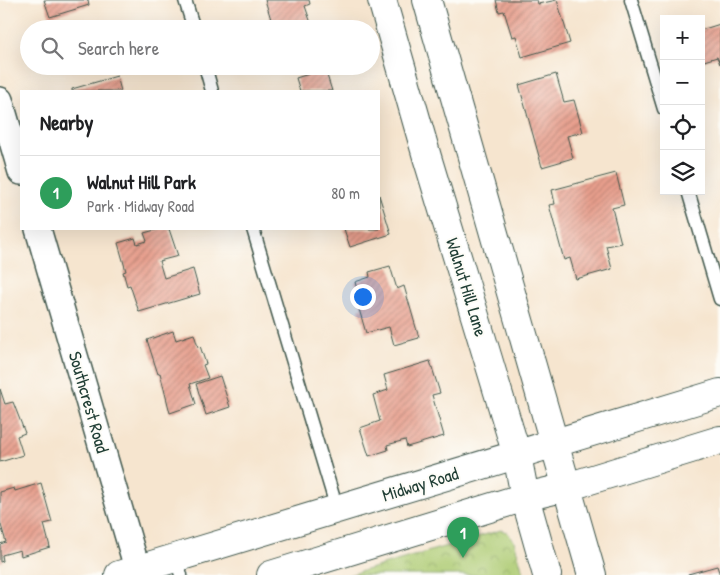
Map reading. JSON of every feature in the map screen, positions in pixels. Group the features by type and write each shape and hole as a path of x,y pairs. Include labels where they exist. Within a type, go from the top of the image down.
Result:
{"main road":[{"path":"383,4 414,0"},
{"path":"427,0 592,575"},
{"name":"Walnut Hill Lane","path":"383,4 517,455 525,497 547,575"},
{"name":"Midway Road","path":"132,573 179,566 337,509 720,393"},
{"path":"272,575 525,497 567,487 720,440"}],"street":[{"path":"0,100 20,169"},
{"name":"Southcrest Road","path":"38,230 132,573"}],"lane":[{"path":"185,0 191,20"},
{"path":"631,0 663,105"},
{"path":"208,75 212,90"},
{"path":"689,195 720,299"},
{"path":"253,230 337,509"}],"green space":[{"path":"501,530 507,532 514,541 524,575 349,575"}],"building":[{"path":"44,0 88,0 89,5 50,17"},
{"path":"265,0 309,0 310,4 305,6 310,20 271,20"},
{"path":"496,0 537,0 538,4 557,0 570,43 522,57 516,36 512,37 504,11 499,12"},
{"path":"720,24 720,64 717,57 705,61 705,29"},
{"path":"556,74 564,102 574,100 583,132 567,136 573,158 542,167 519,85"},
{"path":"306,75 327,75 332,90 300,90 296,78"},
{"path":"117,76 121,90 72,90"},
{"path":"616,173 624,205 612,208 621,243 606,246 612,269 576,279 570,258 564,260 549,205 555,204 552,190"},
{"path":"380,198 391,234 350,247 344,230 380,230"},
{"path":"155,230 169,230 178,256 159,261 164,278 193,269 200,294 139,312 130,285 127,286 123,272 126,271 118,243 135,238 137,244 147,241 144,233"},
{"path":"390,266 397,289 404,286 419,338 394,345 389,327 366,333 359,309 362,308 355,282 370,277 369,272"},
{"path":"173,331 176,340 194,334 206,364 203,365 208,378 190,384 196,404 170,413 160,373 158,374 147,340"},
{"path":"430,361 440,393 432,395 444,436 407,447 405,440 387,445 388,450 369,456 360,428 380,421 373,395 388,390 384,375"},
{"path":"220,376 230,407 206,415 196,384"},
{"path":"0,389 5,404 13,402 25,433 17,436 23,455 0,462"},
{"path":"41,483 52,522 44,524 50,547 21,556 20,550 2,555 3,561 0,562 0,544 6,542 0,522 0,492 14,488 15,491"},
{"path":"717,566 720,575 688,575 688,574"}],"place":[{"name":"Walnut Hill Park","path":"463,558"}]}
